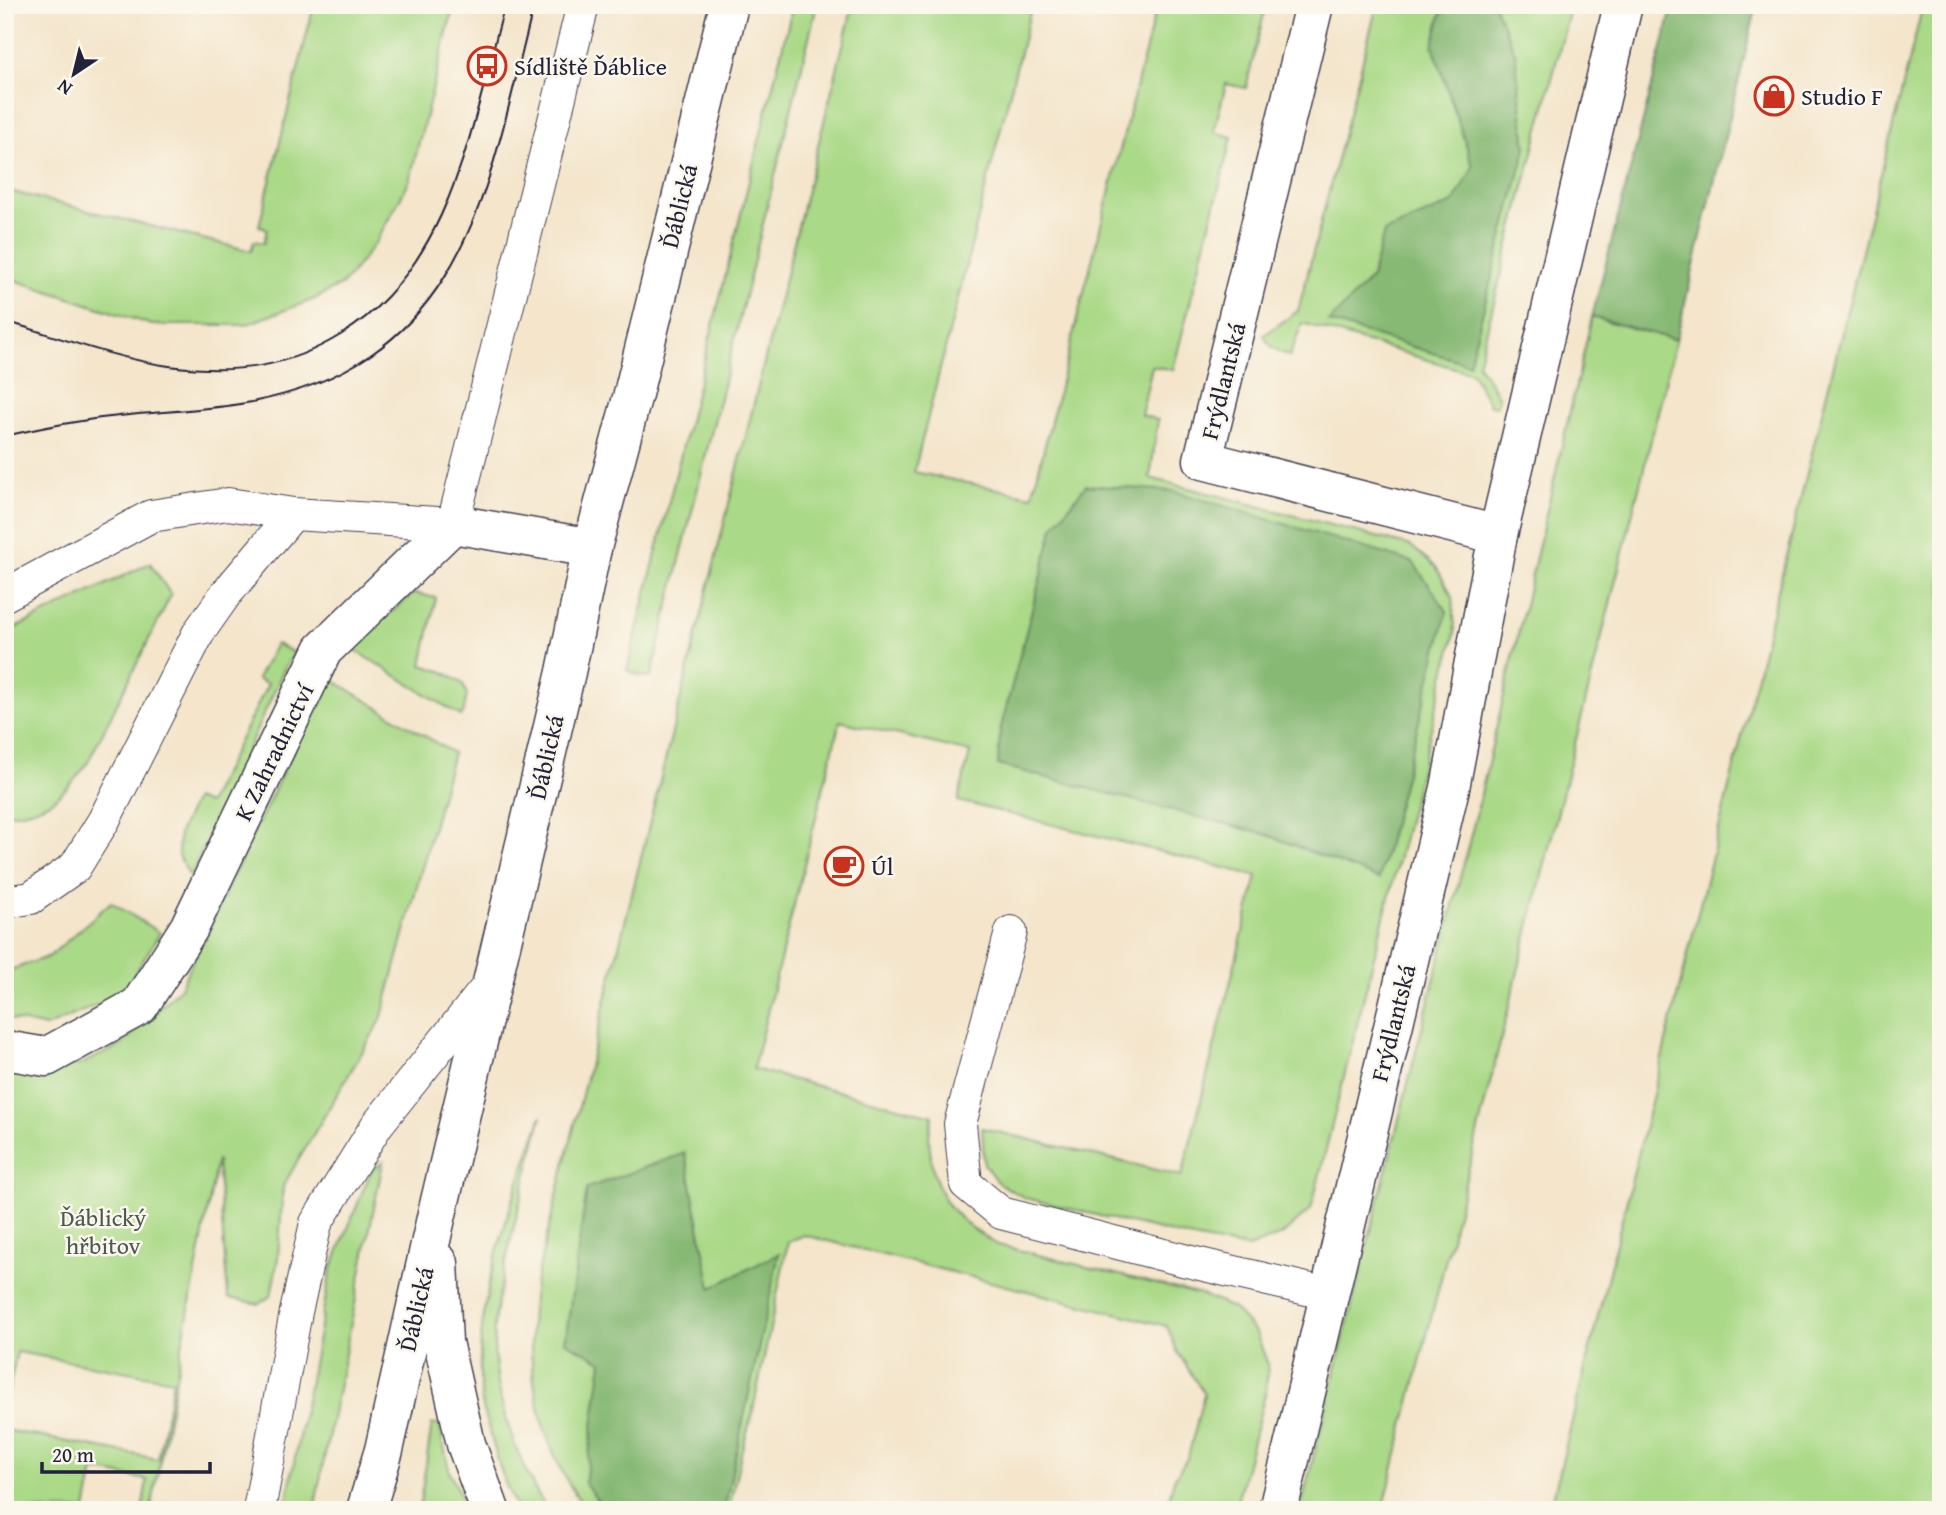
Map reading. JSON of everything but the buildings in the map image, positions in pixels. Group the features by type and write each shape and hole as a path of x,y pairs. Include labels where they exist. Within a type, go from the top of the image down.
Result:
{"street":[{"name":"Ďáblická","path":"366,1510 384,1450 436,1218 566,673 592,548 729,5"},
{"name":"Frýdlantská","path":"1314,5 1203,460 1498,535"},
{"name":"Frýdlantská","path":"1278,1510 1450,788 1498,535 1623,5"},
{"path":"453,524 592,548"},
{"name":"K Zahradnictví","path":"5,1050 46,1057 139,1006 189,928 323,650 453,524"},
{"path":"436,1218 443,1342 466,1444 490,1510"}],"lane":[{"path":"5,595 151,516 228,504 293,514 453,524 583,5"},
{"path":"5,902 31,898 75,867 104,820 199,632 225,595 293,514"},
{"path":"1010,932 960,1124 966,1184 1001,1213 1328,1294"},
{"path":"259,1510 296,1312 316,1223 377,1125 495,977"}],"green space":[{"path":"314,5 454,5 409,182 376,242 344,283 315,299 244,325 152,325 5,277 5,190 251,251 254,241 264,243 267,229 259,226"},
{"path":"793,5 817,5 651,677 641,676 627,670"},
{"path":"853,5 1032,5 914,472 1032,496 1157,5 1266,5 1246,88 1226,84 1214,132 1232,137 1173,370 1152,366 1141,415 1158,420 1150,478 1411,546 1436,567 1453,597 1455,633 1311,1209 1282,1235 1248,1248 1197,1239 1025,1198 997,1182 984,1164 982,1128 1182,1176 1257,876 958,801 970,752 840,721 753,1069 933,1116 929,1145 940,1191 964,1222 998,1245 1205,1296 1233,1308 1256,1333 1268,1365 1266,1390 1235,1510 1166,1510 1174,1479 1188,1457 1204,1394 1177,1351 1167,1326 804,1235 788,1242 729,1510 586,1510 569,1484 545,1430 533,1373 531,1344 535,1284"},
{"path":"1377,5 1571,5 1478,364 1499,397 1497,406 1490,405 1472,373 1302,323 1290,356 1274,348 1264,335 1298,311"},
{"path":"1451,5 1494,5 1515,52 1526,148 1469,364 1329,322 1371,278 1384,232 1453,203 1473,167 1433,45 1441,14"},
{"path":"1673,5 1757,5 1676,340 1592,317"},
{"path":"1923,5 1941,5 1941,1510 1550,1510"},
{"path":"1592,317 1676,340 1383,1510 1300,1510 1477,811"},
{"path":"1086,485 1173,491 1413,562 1447,611 1379,879 1268,835 998,765 1000,731 1054,526"},
{"path":"150,563 171,595 87,764 53,800 32,809 5,814 5,633"},
{"path":"414,593 436,598 422,665 444,672 463,684 467,695 461,716 350,647"},
{"path":"276,644 295,653 285,667 190,877 178,855 179,833 195,799 208,804 268,684 257,679"},
{"name":"Ďáblický hřbitov","path":"328,677 453,753 381,1020 283,1186 278,1258 271,1296 259,1304 228,1298 217,1160 151,1510 142,1510 147,1480 94,1470 86,1510 23,1510 5,1506 5,1430 158,1459 173,1380 17,1352 5,1408 5,1071 18,1074 81,1064 120,1046 180,988"},
{"path":"111,902 160,933 122,994 46,1027 5,1018 5,972 50,956"},
{"path":"542,1115 511,1239 494,1322 497,1376 507,1423 535,1490 547,1510 518,1510 503,1476 484,1411 480,1358 488,1287 507,1217"},
{"path":"685,1153 711,1288 779,1253 724,1510 604,1510 585,1483 602,1361 565,1342 587,1188"},
{"path":"383,1162 314,1510 285,1510 331,1270 371,1171"},
{"path":"432,1424 439,1424 449,1470 467,1510 419,1510"}],"tram line":[{"path":"5,321 127,358 169,366 216,369 238,369 280,362 321,346 342,334 380,305 410,270 434,230 453,187 468,142 505,5"},
{"path":"5,436 97,419 252,402 324,380 381,347 424,305 457,256 481,199 501,138 534,5"}],"place":[{"name":"Sídliště Ďáblice","path":"487,66"},
{"name":"Studio F","path":"1774,96"},
{"name":"Úl","path":"844,866"}]}
